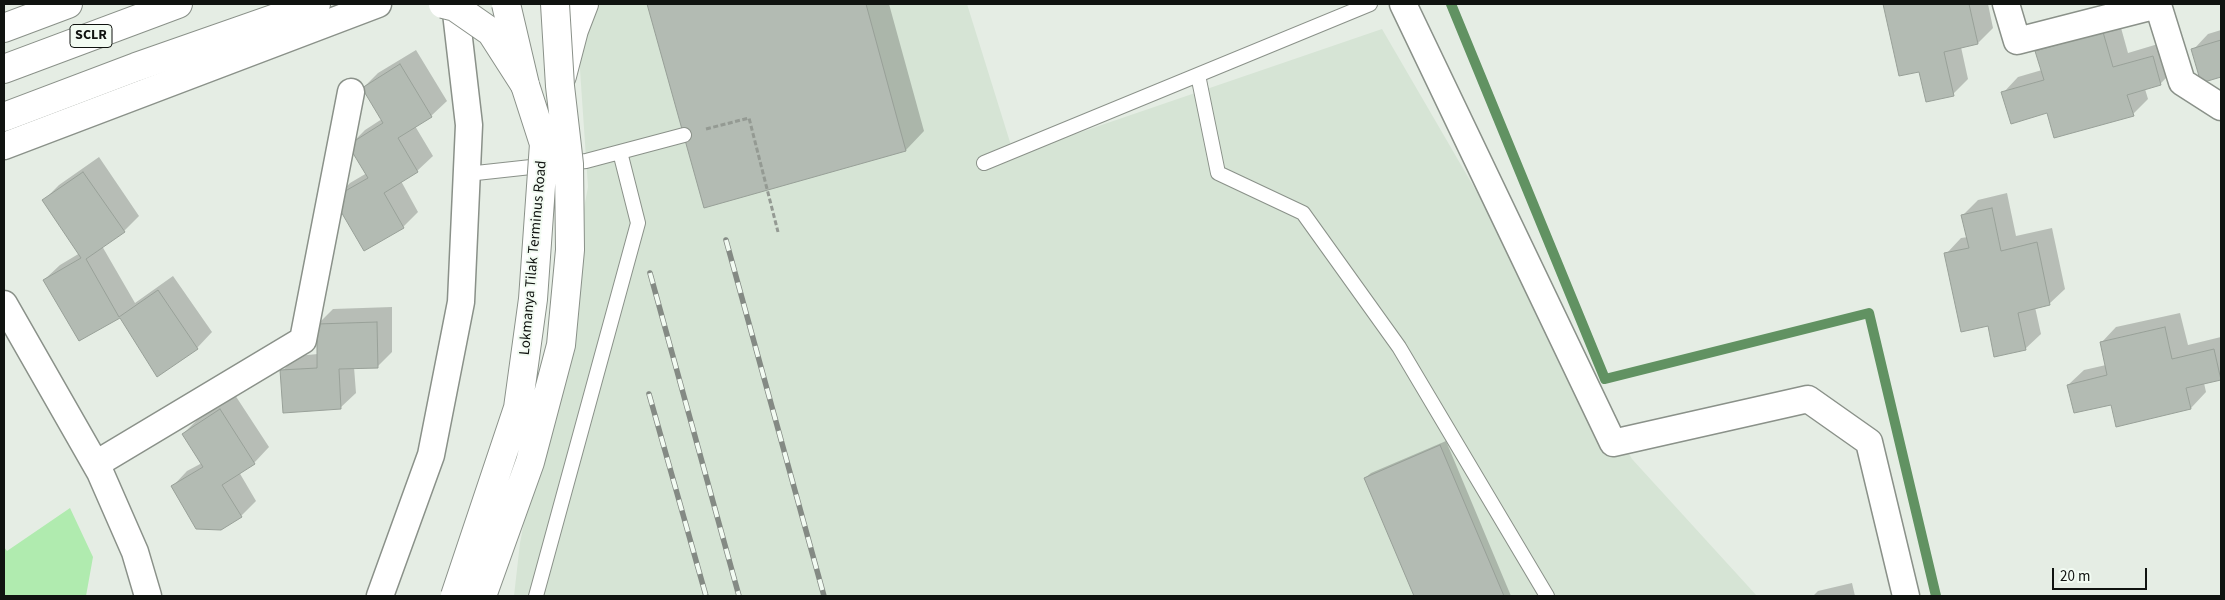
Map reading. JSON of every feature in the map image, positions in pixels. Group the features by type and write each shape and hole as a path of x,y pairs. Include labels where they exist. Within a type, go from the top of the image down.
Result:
{"main road":[{"name":"SCLR","path":"4,28 68,4"},
{"name":"SCLR","path":"4,69 178,4"},
{"path":"4,117 136,67 308,7 330,4"},
{"path":"443,4 455,7 491,32 525,85"},
{"name":"Lokmanya Tilak Terminus Road","path":"455,596 518,408 533,300 544,144 525,85 506,4"},
{"name":"Lokmanya Tilak Terminus Road","path":"482,596 530,462 561,345 570,250 568,164 560,86 555,4"},
{"path":"560,86 574,30 584,4"}],"street":[{"path":"4,146 378,4"},
{"path":"380,596 431,455 460,302 469,126 455,4"},
{"path":"1403,4 1613,443 1808,399 1869,442 1906,596"},
{"path":"2006,4 2017,40 2161,5 2182,82 2221,107"},
{"path":"96,464 303,340 351,92"},
{"path":"4,304 96,464 135,552 148,596"}],"lane":[{"path":"984,163 1370,4"},
{"path":"1198,75 1218,173 1303,213 1399,347 1547,596"},
{"path":"467,174 586,161 684,135"},
{"path":"536,596 638,223 620,152"}],"path":[{"path":"684,135 750,118 778,232"}],"shaded area":[{"path":"585,4 967,4 1014,155 1382,29 1632,459 1757,596 514,596 520,543 588,187 576,11"}],"green space":[{"path":"70,508 93,557 86,596 4,596 4,547 7,551"}],"building":[{"path":"647,4 866,4 906,151 704,208"},
{"path":"1883,4 1969,4 1978,44 1944,52 1954,96 1926,102 1919,72 1899,76"},
{"path":"2103,32 2113,67 2153,56 2161,85 2127,95 2134,116 2054,138 2047,113 2011,124 2001,92 2044,80 2035,51"},
{"path":"2221,40 2221,77 2201,83 2191,49"},
{"path":"400,64 432,117 398,138 418,172 384,193 404,228 364,251 333,198 368,178 348,145 383,123 362,88"},
{"path":"83,172 125,232 86,259 119,317 158,290 198,349 157,377 120,318 79,341 43,280 81,258 42,200"},
{"path":"1992,208 2001,251 2037,242 2050,305 2018,313 2026,350 1994,357 1988,326 1961,332 1944,253 1969,248 1961,215"},
{"path":"377,322 378,368 339,369 341,409 283,413 280,370 317,368 317,324"},
{"path":"2165,327 2172,359 2214,349 2221,380 2186,388 2191,409 2116,427 2111,405 2074,413 2067,385 2107,375 2100,342"},
{"path":"220,409 255,464 222,485 242,517 221,530 196,529 171,486 203,467 182,434"},
{"path":"1440,445 1504,596 1414,596 1364,478"}],"waterway":[{"path":"1451,4 1605,379 1869,313 1936,596"}],"railway":[{"path":"726,240 824,596"},
{"path":"650,273 739,596"},
{"path":"649,394 706,596"}]}
